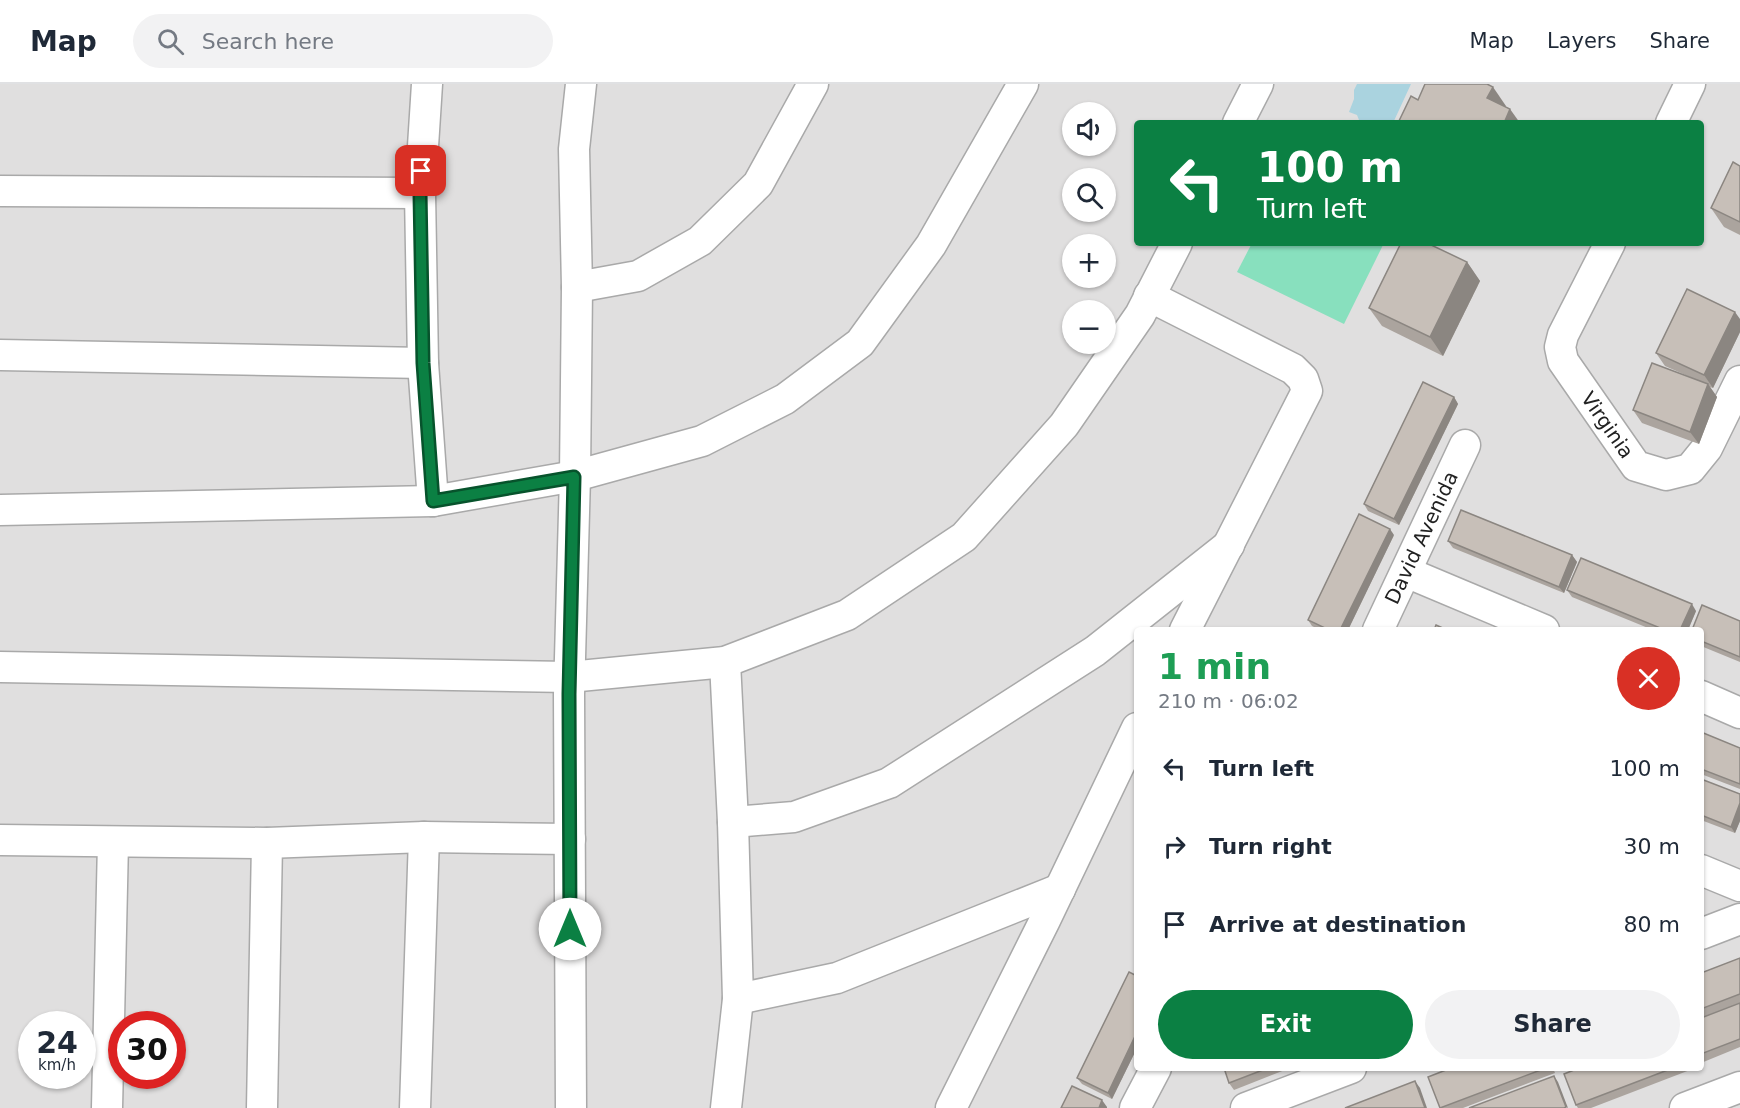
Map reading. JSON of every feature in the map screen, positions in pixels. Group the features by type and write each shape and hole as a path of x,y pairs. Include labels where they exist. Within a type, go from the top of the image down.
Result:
{"street":[{"path":"427,84 420,193 423,363 433,501"},
{"path":"571,1108 570,676 577,287 574,149 581,84"},
{"path":"577,287 638,276 700,241 758,184 813,84"},
{"path":"0,510 433,501 574,477 702,441 785,399 860,343 931,245 1023,84"},
{"path":"1240,120 1258,84"},
{"path":"1672,120 1685,86"},
{"path":"0,191 420,193"},
{"path":"0,667 570,676 725,662 847,615 964,537 1064,425 1140,315 1175,246"},
{"name":"Virginia","path":"1608,246 1563,335 1560,347 1563,361 1636,466 1666,475 1690,469 1707,448 1740,381"},
{"path":"1149,296 1293,369 1303,379 1307,391 1187,627"},
{"path":"0,356 423,363"},
{"name":"David Avenida","path":"1379,627 1465,445"},
{"path":"733,822 794,817 889,783 1095,651 1228,545"},
{"path":"1406,572 1537,627"},
{"path":"725,662 733,822 738,999 726,1108"},
{"path":"1704,697 1740,713"},
{"path":"951,1108 1134,734"},
{"path":"0,840 267,843 424,837 570,840"},
{"path":"416,1108 424,837"},
{"path":"107,1108 113,842"},
{"path":"261,1108 267,843"},
{"path":"1704,871 1740,886"},
{"path":"738,999 837,978 1060,889"},
{"path":"1704,933 1740,919"},
{"path":"1134,1108 1154,1071"},
{"path":"1246,1108 1343,1071"},
{"path":"1685,1108 1740,1087"}],"shaded area":[{"path":"0,84 1740,84 1740,1108 0,1108"}],"green space":[{"path":"1250,246 1383,246 1344,324 1237,272"}],"water":[{"path":"1357,84 1411,84 1394,120 1359,120 1357,115 1349,112 1354,99"}],"building":[{"path":"1425,84 1487,84 1493,87 1487,98 1510,109 1505,120 1399,120 1411,96 1418,100"},
{"path":"1733,162 1740,166 1740,222 1711,208"},
{"path":"1400,246 1433,246 1467,262 1430,337 1369,308"},
{"path":"1687,289 1735,312 1704,375 1656,353"},
{"path":"1652,363 1708,384 1690,432 1633,410"},
{"path":"1423,382 1454,397 1394,519 1364,504"},
{"path":"1461,510 1572,555 1559,587 1448,541"},
{"path":"1359,514 1390,529 1341,627 1323,627 1308,620"},
{"path":"1581,558 1692,604 1681,627 1658,627 1567,590"},
{"path":"1702,605 1740,621 1740,657 1704,642 1704,627 1693,627"},
{"path":"1704,733 1740,748 1740,784 1704,770"},
{"path":"1704,780 1740,794 1740,803 1731,827 1704,816"},
{"path":"1740,958 1740,994 1704,1008 1704,972"},
{"path":"1129,972 1134,974 1134,1038 1108,1093 1077,1078"},
{"path":"1740,1003 1740,1039 1704,1053 1704,1017"},
{"path":"1225,1071 1260,1071 1229,1083"},
{"path":"1443,1071 1538,1071 1440,1108 1428,1077"},
{"path":"1572,1071 1665,1071 1576,1105 1564,1074"},
{"path":"1554,1076 1566,1107 1564,1108 1469,1108"},
{"path":"1415,1081 1425,1108 1345,1108"},
{"path":"1072,1086 1102,1100 1099,1108 1061,1108"}],"route":[{"path":"421,171 423,363 433,501 574,477 569,694 570,929"}]}
